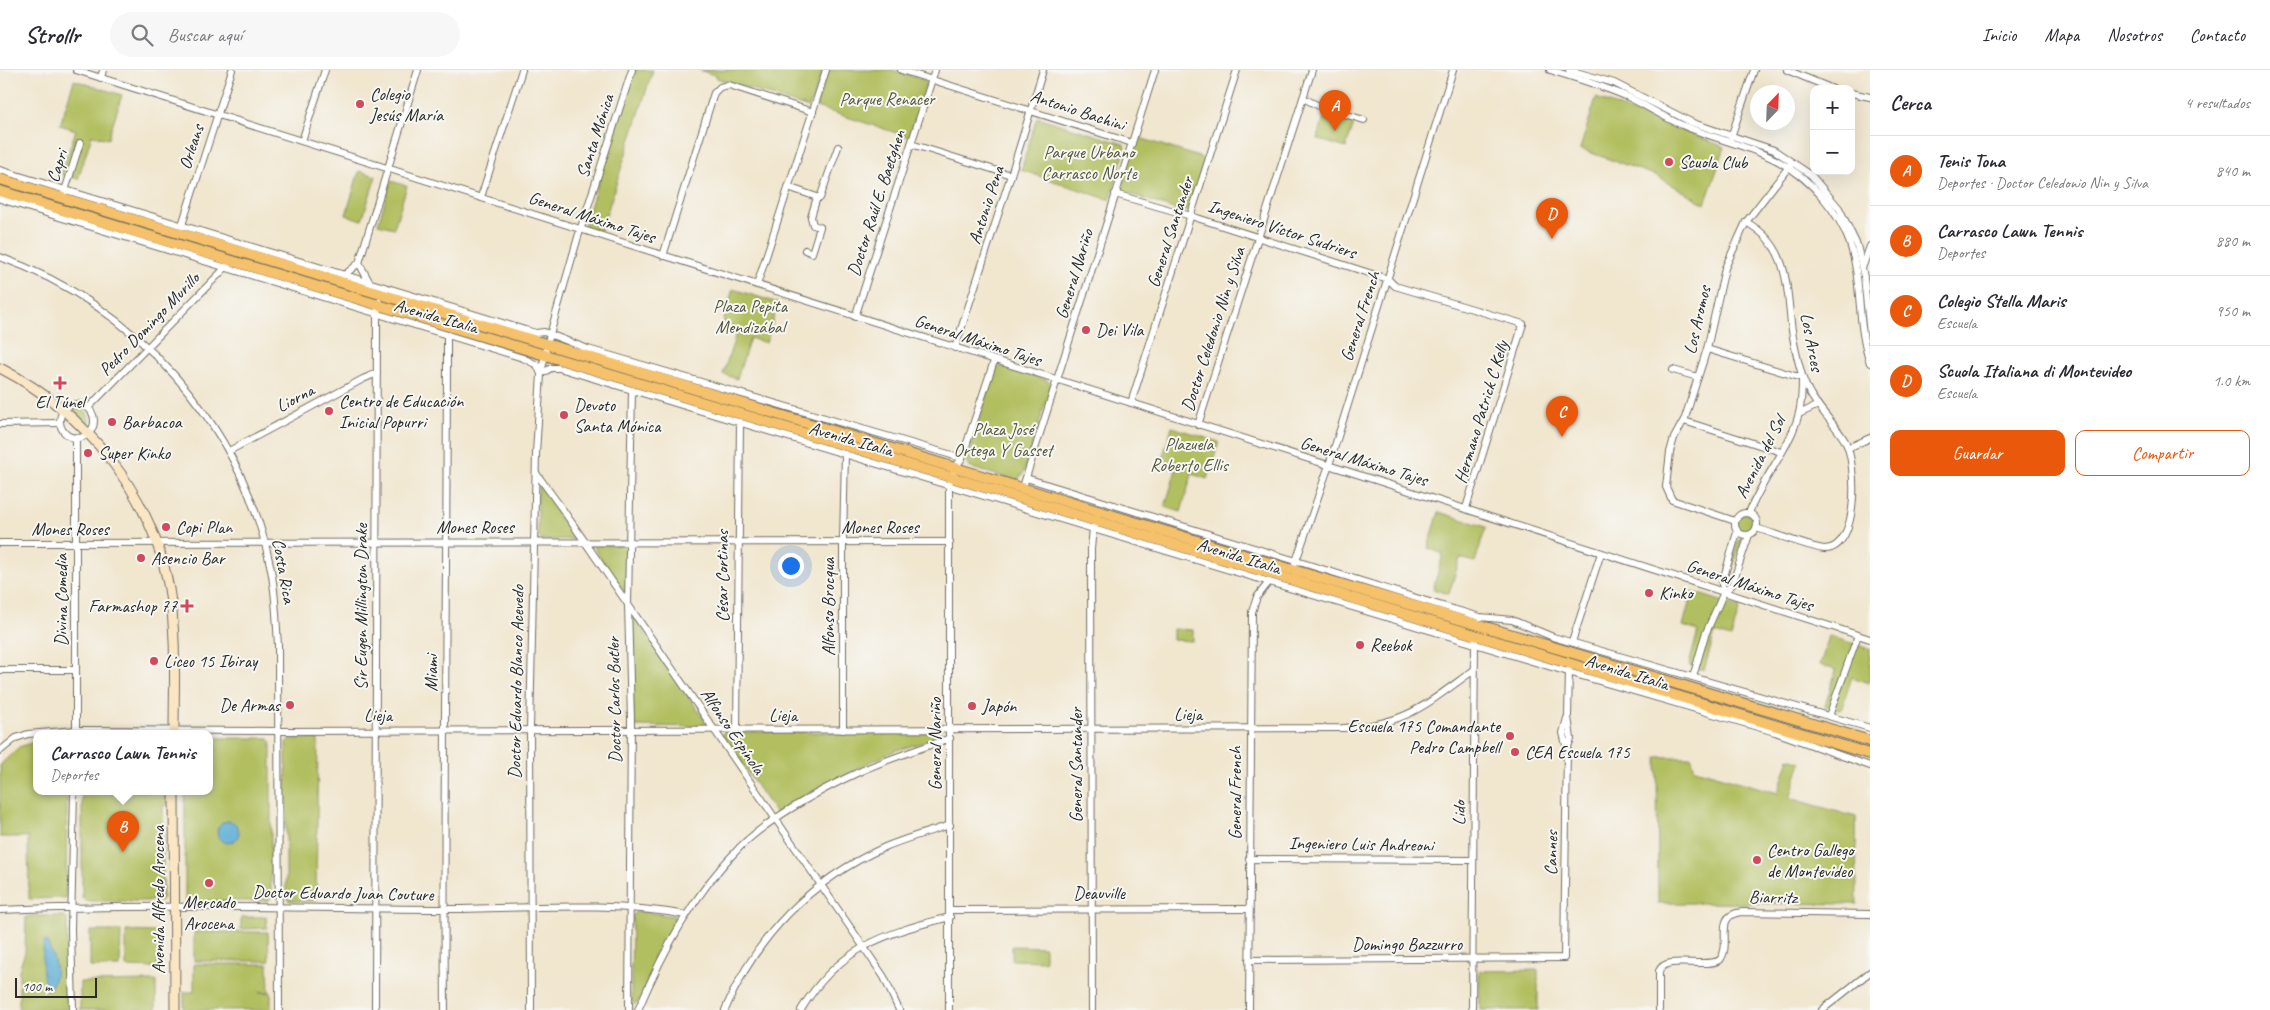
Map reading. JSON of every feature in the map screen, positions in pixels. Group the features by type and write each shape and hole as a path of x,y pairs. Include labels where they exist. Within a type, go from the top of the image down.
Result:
{"main road":[{"name":"Avenida Italia","path":"0,179 38,186 287,263 333,281 379,305 505,343 539,347 549,353 587,352 973,472 1024,482 1294,566 1477,630 1569,668 1800,737 1870,754"},
{"name":"Avenida Italia","path":"0,191 276,279 379,305 507,332 583,371 950,481 970,483 1096,525 1870,741"}],"street":[{"name":"General Máximo Tajes","path":"76,70 482,197 1057,381 1466,508 1870,639"},
{"path":"101,78 103,70"},
{"name":"Orleans","path":"180,230 232,70"},
{"path":"302,141 325,70"},
{"path":"333,281 344,276 359,263 418,70"},
{"path":"482,197 522,70"},
{"name":"Santa Mónica","path":"549,353 550,334 632,70"},
{"path":"757,285 826,70"},
{"name":"Antonio Bachini","path":"901,70 1132,143"},
{"name":"Doctor Raúl E. Baetghen","path":"855,317 935,70"},
{"name":"Antonio Pena","path":"955,348 1043,70"},
{"name":"General Nariño","path":"1024,482 1154,70"},
{"name":"General Santander","path":"1131,403 1237,70"},
{"name":"Doctor Celedonio Nin y Silva","path":"1198,425 1312,70"},
{"name":"General French","path":"1294,566 1329,465 1453,70"},
{"path":"1550,70 1610,90 1683,126 1774,150 1819,183 1839,208 1857,245 1870,335"},
{"path":"1569,70 1614,84 1684,119 1731,138"},
{"path":"1731,138 1754,70"},
{"path":"1787,70 1823,85"},
{"path":"663,256 714,93 720,87 729,85 813,112"},
{"path":"1855,94 1870,97"},
{"path":"1303,98 1313,104 1364,120"},
{"name":"Capri","path":"64,194 80,143"},
{"path":"911,144 1011,175"},
{"path":"788,187 820,198 838,147"},
{"name":"Los Aromos","path":"1735,521 1672,500 1666,487 1670,456 1674,438 1684,421 1707,349 1723,274 1734,246 1746,222 1791,164"},
{"name":"Avenida Italia","path":"0,170 38,186"},
{"name":"Ingeniero Víctor Sudriers","path":"1115,194 1191,216 1388,279 1395,286 1523,324"},
{"path":"805,250 812,253 820,227 813,225 811,217 817,197"},
{"name":"Avenida Italia","path":"0,199 228,265"},
{"name":"Los Arces","path":"1746,222 1766,237 1781,257 1785,269 1794,343 1802,378 1848,448 1854,478 1850,516 1842,541 1826,549 1756,528"},
{"path":"1870,246 1859,267 1860,322 1870,363"},
{"name":"Costa Rica","path":"0,257 38,272 74,291 112,317 149,347 188,390 229,451 249,497 265,544 275,596 278,645 279,1010"},
{"name":"Avenida Italia","path":"287,263 370,283 525,330 550,334 587,352"},
{"path":"359,263 379,305"},
{"name":"Pedro Domingo Murillo","path":"88,408 228,265"},
{"name":"Avenida Italia","path":"379,305 447,335 523,358 537,366 541,374 555,367 583,371"},
{"name":"Sir Eugen Millington Drake","path":"376,1010 374,908 379,305"},
{"name":"Hermano Patrick C Kelly","path":"1466,508 1523,324"},
{"path":"505,343 507,332"},
{"name":"Miami","path":"445,1010 447,335"},
{"path":"1707,349 1802,378"},
{"path":"583,371 587,352"},
{"name":"Doctor Eduardo Blanco Acevedo","path":"531,1010 530,730 533,543 541,374 549,353"},
{"path":"950,481 956,466 962,458 994,360"},
{"path":"0,368 18,377 63,410 88,433 126,480 144,514 157,544 167,581 173,624 174,730"},
{"path":"1673,370 1698,377"},
{"name":"Liorna","path":"229,451 377,373"},
{"name":"Avenida Italia","path":"599,376 632,390 845,454 950,481 978,496 1096,525 1269,582 1477,630 1512,620 1553,637 1870,728"},
{"name":"Avenida del Sol","path":"1749,513 1764,480 1789,438 1799,414 1802,378"},
{"name":"Doctor Carlos Butler","path":"629,1010 630,731 628,605 632,390"},
{"name":"Avenida Italia","path":"719,392 962,458"},
{"path":"75,404 88,408 93,415 94,423 88,433 76,438 66,433 60,423 63,410 75,404"},
{"name":"Avenida del Sol","path":"1799,414 1808,408 1818,405"},
{"path":"1684,421 1781,452"},
{"name":"César Cortinas","path":"736,730 740,422"},
{"path":"0,424 60,423"},
{"name":"Divina Comedia","path":"76,438 76,730"},
{"path":"1848,448 1870,438"},
{"name":"Alfonso Brocqua","path":"843,730 845,454"},
{"path":"970,483 973,472"},
{"name":"Alfonso Espínola","path":"535,473 863,946 884,977 899,1010"},
{"name":"General Nariño","path":"949,1010 950,481"},
{"path":"1693,677 1705,635 1724,592 1732,585 1749,535 1756,528 1756,519 1749,513 1740,514 1735,521 1737,532 1722,584 1724,592"},
{"name":"General Santander","path":"1092,1010 1091,549 1096,525"},
{"path":"1737,532 1749,535"},
{"name":"Mones Roses","path":"0,543 950,542"},
{"path":"1572,642 1601,553"},
{"name":"General French","path":"1249,1010 1252,612 1257,597 1269,582"},
{"name":"Lido","path":"1472,1010 1474,670 1477,630"},
{"path":"1830,716 1858,635"},
{"name":"Cannes","path":"1564,958 1567,749 1563,733 1568,717 1569,668"},
{"path":"0,670 76,670"},
{"name":"Lieja","path":"213,732 1343,728 1388,723 1406,716 1425,705 1474,670"},
{"name":"Lieja","path":"0,751 16,738 33,734"},
{"name":"Avenida Italia","path":"1800,737 1870,766"},
{"path":"638,1010 667,948 685,915 708,883 740,847 775,820 860,772 910,751 950,738"},
{"path":"73,1010 74,795"},
{"name":"Avenida Alfredo Arocena","path":"174,795 175,1010"},
{"path":"725,1010 741,975 764,941 795,906 820,885 884,848 950,825"},
{"name":"Ingeniero Luis Andreoni","path":"1249,859 1473,860"},
{"name":"Doctor Eduardo Juan Couture","path":"0,910 72,907 279,906 444,909 530,907 629,909 685,915"},
{"name":"Deauville","path":"801,1010 829,972 863,946 950,913 1091,908 1249,909"},
{"name":"Biarritz","path":"1659,1010 1659,971 1664,964 1704,963 1720,960 1724,951 1726,922 1729,916 1737,912 1870,914"},
{"name":"Domingo Bazzurro","path":"1249,960 1564,958"},
{"path":"1822,1010 1870,972"}],"green space":[{"path":"634,70 653,70 601,231 584,226"},
{"path":"699,70 823,70 809,108 716,78 717,76"},
{"name":"Parque Renacer","path":"828,70 893,70 924,80 926,83 909,137 816,107"},
{"path":"74,80 122,95 108,139 92,135 78,179 61,174 76,130 60,125"},
{"name":"Scuola Club","path":"1596,98 1725,147 1705,204 1657,176 1580,149"},
{"path":"1325,114 1354,123 1346,148 1317,139"},
{"name":"Parque Urbano Carrasco Norte","path":"1037,117 1124,144 1125,151 1110,200 1021,170"},
{"path":"1137,137 1205,159 1188,210 1182,212 1122,191 1121,184"},
{"path":"359,171 376,176 362,220 346,215"},
{"path":"391,181 407,186 394,228 378,224"},
{"path":"0,183 368,295 0,188"},
{"name":"Plaza Pepita Mendizábal","path":"733,289 778,303 766,343 750,338 737,379 723,374 736,334 721,329"},
{"path":"388,303 503,335 503,337"},
{"name":"Plaza José Ortega Y Gasset","path":"1001,366 1047,380 1051,385 1024,472 1017,481 969,467 966,462 995,369"},
{"path":"73,407 86,411 89,423 73,411"},
{"name":"Plazuela Roberto Ellis","path":"1172,427 1219,442 1207,479 1192,474 1181,512 1165,507 1176,470 1160,465"},
{"path":"538,481 578,536 577,539 542,540 538,537"},
{"path":"1439,512 1486,527 1475,562 1460,558 1449,594 1433,589 1443,554 1428,548"},
{"path":"1746,514 1753,517 1756,524 1753,531 1746,534 1739,531 1736,524 1739,517"},
{"path":"1741,538 1742,541 1726,586 1738,540"},
{"path":"594,545 624,545 626,547 626,594 596,552"},
{"path":"1692,592 1740,607 1731,638 1715,633 1704,670 1689,665 1698,631 1683,626"},
{"path":"635,618 708,725 707,727 633,726 632,622"},
{"path":"1173,629 1193,630 1193,641 1173,640"},
{"path":"1487,631 1870,746 1870,751 1486,633"},
{"path":"1829,636 1870,649 1870,676 1868,683 1852,677 1841,710 1825,706 1836,670 1820,665"},
{"path":"724,732 941,733 935,739 894,751 856,769 776,814 722,735"},
{"path":"213,738 268,738 271,742 271,897 268,901 185,901 185,795 213,795"},
{"path":"289,739 318,739 316,901 289,901 286,897 286,742"},
{"path":"33,742 33,795 67,795 66,898 29,899 28,837 0,837 0,765 19,747"},
{"name":"Centro Gallego de Montevideo","path":"1657,757 1691,757 1695,769 1778,793 1789,758 1801,762 1790,798 1856,817 1857,904 1658,903"},
{"path":"82,795 167,795 167,805 163,806 163,898 160,901 85,901 82,898"},
{"path":"638,911 674,916 678,919 635,1005 632,1002 631,993 632,915"},
{"path":"64,916 67,919 67,1010 19,1010 19,970 25,952 26,917"},
{"path":"241,917 266,917 267,928 241,929"},
{"path":"90,931 121,931 120,967 90,967"},
{"path":"126,931 158,932 158,968 126,967"},
{"path":"194,932 268,932 269,961 194,961"},
{"path":"1012,946 1045,947 1045,961 1012,960"},
{"path":"194,964 268,964 271,1010 184,1010 184,992 194,992"},
{"path":"1538,970 1538,1010 1480,1010 1479,971"},
{"path":"156,981 156,1010 80,1010 80,982"}],"water":[{"path":"228,821 236,824 239,832 236,840 228,843 220,840 217,832 220,824"},
{"path":"44,941 46,941 49,947 55,965 55,978 49,989 46,989 44,983 42,960"}],"place":[{"name":"Colegio Jesús María","path":"360,104"},
{"name":"Tenis Tona","path":"1335,131"},
{"name":"Scuola Club","path":"1669,162"},
{"name":"Scuola Italiana di Montevideo","path":"1552,239"},
{"name":"Dei Vila","path":"1086,330"},
{"name":"El Túnel","path":"60,383"},
{"name":"Centro de Educación Inicial Popurri","path":"329,411"},
{"name":"Devoto Santa Mónica","path":"564,415"},
{"name":"Barbacoa","path":"112,422"},
{"name":"Colegio Stella Maris","path":"1562,437"},
{"name":"Super Kinko","path":"88,453"},
{"name":"Copi Plan","path":"166,527"},
{"name":"Asencio Bar","path":"141,558"},
{"name":"Kinko","path":"1649,593"},
{"name":"Farmashop 77","path":"187,606"},
{"name":"Reebok","path":"1360,645"},
{"name":"Liceo 15 Ibiray","path":"154,661"},
{"name":"De Armas","path":"290,705"},
{"name":"Japón","path":"972,706"},
{"name":"Escuela 175 Comandante Pedro Campbell","path":"1510,736"},
{"name":"CEA Escuela 175","path":"1515,752"},
{"name":"Carrasco Lawn Tennis","path":"123,852"},
{"name":"Centro Gallego de Montevideo","path":"1757,860"},
{"name":"Mercado Arocena","path":"209,883"}]}
